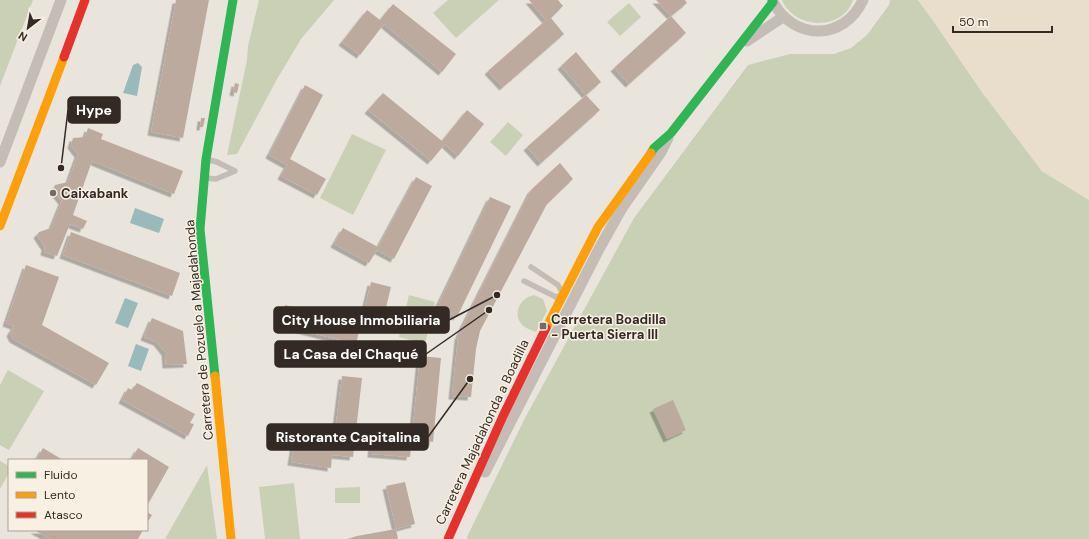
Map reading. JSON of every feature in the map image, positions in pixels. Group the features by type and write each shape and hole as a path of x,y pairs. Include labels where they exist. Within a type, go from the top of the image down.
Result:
{"street":[{"path":"0,162 61,0"},
{"path":"0,226 85,0"},
{"name":"Carretera de Pozuelo a Majadahonda","path":"231,539 200,229 206,159 233,0"},
{"name":"Carretera Majadahonda a Boadilla","path":"563,294 573,288 608,224 622,208 661,152 671,133 773,1 783,17 797,27 814,31 831,30 846,22 858,10 863,0"},
{"name":"Carretera Majadahonda a Boadilla","path":"738,47 783,17"},
{"name":"Carretera Majadahonda a Boadilla","path":"449,539 503,416 598,227 654,148 671,133"},
{"name":"Carretera Majadahonda a Boadilla","path":"449,539 501,442 584,278 622,208"},
{"name":"Carretera Majadahonda a Boadilla","path":"501,442 515,405 564,307 563,294"}],"lane":[{"path":"204,178 216,179 235,171 217,162 206,159"},
{"path":"524,281 556,297 563,294 558,285 531,267"}],"green space":[{"path":"0,0 33,0 0,86"},
{"path":"259,0 334,0 301,39 276,81 237,154 227,155 247,60 248,46"},
{"path":"448,0 499,0 456,38 433,13"},
{"path":"782,0 853,0 847,10 839,18 829,22 818,23 797,17 788,10"},
{"path":"890,0 918,0 982,92 1042,171 1089,200 1089,539 466,539 525,418 634,218 748,65 790,54 834,54 851,48 867,35 889,5"},
{"path":"629,3 641,17 620,36 607,22"},
{"path":"508,122 523,135 506,156 490,142"},
{"path":"352,134 386,150 353,215 320,198"},
{"path":"409,295 435,302 425,344 399,337"},
{"path":"534,295 543,299 547,311 536,332 521,324 518,318 518,309 522,302"},
{"path":"8,370 44,391 9,450 0,445 0,385"},
{"path":"0,461 8,465 8,475 0,489"},
{"path":"207,465 217,539 165,539"},
{"path":"294,483 300,539 265,539 259,487"},
{"path":"360,487 360,503 335,503 335,488"}],"shaded area":[{"path":"918,0 1089,0 1089,200 1042,171 982,92"}],"water":[{"path":"138,63 142,67 137,96 123,93 133,65"},
{"path":"135,208 164,219 159,233 130,223"},
{"path":"125,298 138,303 128,328 115,323"},
{"path":"136,344 149,349 141,371 128,366"}],"building":[{"path":"176,0 209,0 183,138 151,132"},
{"path":"529,0 558,0 563,6 551,18 564,34 503,87 488,71 546,20"},
{"path":"656,0 685,0 687,3 671,16"},
{"path":"393,4 456,54 442,72 384,24 360,55 342,42 367,10 380,20"},
{"path":"671,16 686,33 629,84 614,68"},
{"path":"576,52 601,82 586,95 561,66"},
{"path":"235,83 239,84 237,93 233,92"},
{"path":"305,85 323,95 290,159 326,179 317,195 281,176 287,165 269,155"},
{"path":"383,93 442,141 467,110 484,124 458,156 445,144 431,161 368,110"},
{"path":"586,95 600,110 541,163 527,147"},
{"path":"201,118 205,118 203,127 200,127"},
{"path":"88,128 103,134 101,139 183,171 174,194 92,161 73,215 87,221 83,229 70,224 57,256 44,252 45,247 37,235 39,232 51,228 62,201 53,190 55,185 68,182 78,154 71,145 73,138 85,137"},
{"path":"560,163 573,179 547,204 480,331 476,349 471,397 452,396 458,337 464,323 531,190"},
{"path":"416,177 432,186 394,259 377,250 369,263 334,244 343,228 378,247"},
{"path":"490,197 511,206 457,317 437,307"},
{"path":"71,232 180,273 172,296 63,255"},
{"path":"26,265 59,277 42,325 109,363 96,385 13,339 10,333 14,326 6,323"},
{"path":"371,282 391,287 381,328 361,323"},
{"path":"285,305 361,323 356,344 280,325"},
{"path":"152,318 183,331 187,364 166,365 165,352 157,342 144,337"},
{"path":"420,356 441,358 433,442 412,439 410,457 371,454 373,432 412,436"},
{"path":"342,376 362,378 353,457 332,455 331,468 291,462 294,443 333,448"},
{"path":"137,383 195,414 190,423 194,424 188,436 122,400 128,388 132,390"},
{"path":"673,400 686,430 667,439 653,409"},
{"path":"43,448 61,459 37,459"},
{"path":"138,448 169,467 148,504 148,459 132,459"},
{"path":"405,482 415,524 396,529 386,486"},
{"path":"148,513 152,515 148,521"},
{"path":"396,529 398,539 347,539 357,536"},
{"path":"36,531 142,531 138,539 50,539"}],"traffic: fast":[{"path":"215,376 200,229 206,159 233,0"},
{"path":"651,153 654,148 671,133 773,2 772,0"}],"traffic: slow":[{"path":"0,226 64,57"},
{"path":"546,328 598,227 651,153"},
{"path":"215,376 231,539"}],"traffic: jam":[{"path":"64,57 85,0"},
{"path":"448,539 503,416 546,328"}],"place":[{"name":"Hype","path":"61,168"},
{"name":"Caixabank","path":"53,193"},
{"name":"City House Inmobiliaria","path":"497,295"},
{"name":"La Casa del Chaqué","path":"489,310"},
{"name":"Carretera Boadilla - Puerta Sierra III","path":"543,326"},
{"name":"Ristorante Capitalina","path":"470,379"}]}
